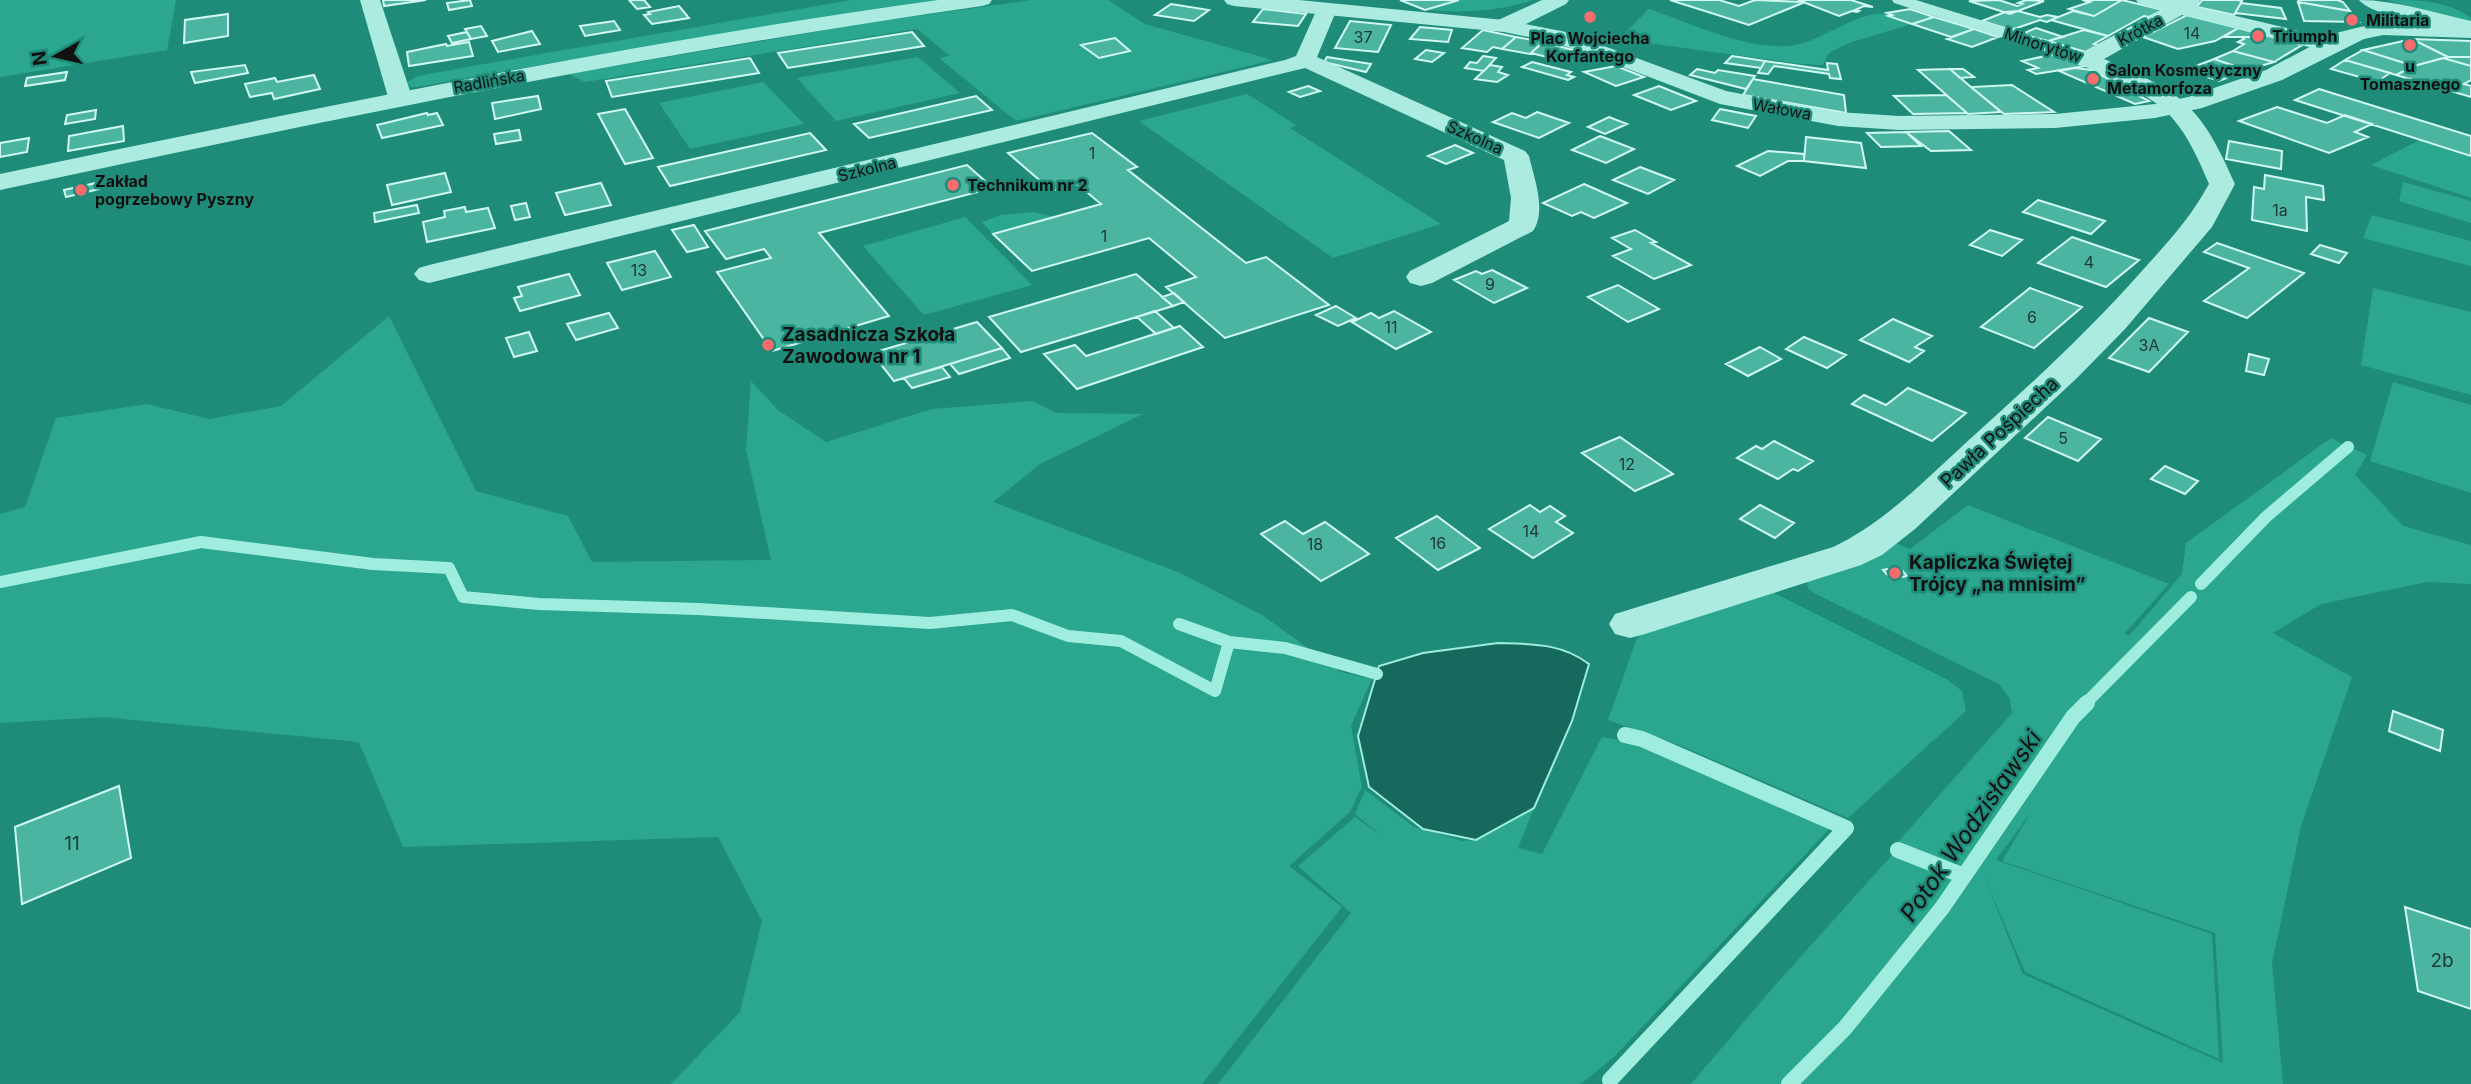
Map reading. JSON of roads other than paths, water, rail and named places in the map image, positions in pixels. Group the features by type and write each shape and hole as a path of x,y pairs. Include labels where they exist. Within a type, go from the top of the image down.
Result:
{"street":[{"path":"369,0 400,97"},
{"name":"Radlińska","path":"0,182 400,97 687,46 982,0"},
{"name":"Wałowa","path":"1234,0 1504,26 1558,37 1610,54 1720,97 1838,119 1899,123 2023,122 2109,117 2178,107 2285,70 2351,35 2383,29"},
{"path":"1504,26 1559,0"},
{"name":"Minorytów","path":"1900,0 2087,59 2161,95 2178,107"},
{"path":"2146,0 2186,4 2329,45"},
{"path":"2367,1 2471,30"},
{"name":"Krótka","path":"2087,59 2186,4"},
{"path":"1305,60 1327,9"},
{"path":"2383,29 2411,23 2396,11"},
{"path":"2383,29 2471,30"},
{"name":"Szkolna","path":"429,274 1305,60 1516,156 1524,198 1523,225 1421,277"},
{"name":"Pawła Pośpiecha","path":"1630,624 1802,572 1868,546 1902,521 2066,370 2114,322 2197,228 2222,184 2207,149 2178,107"}],"water":[{"path":"1498,643 1557,648 1589,664 1572,721 1534,808 1476,840 1423,829 1369,787 1358,736 1379,666 1423,653"}],"waterway":[{"name":"Potok Wodzisławski","path":"2201,584 2266,517 2348,447"},
{"path":"0,582 201,542 373,564 449,568 463,597 539,604 698,609 930,623 1012,615 1068,636 1121,641 1215,691 1229,642"},
{"name":"Potok Wodzisławski","path":"2085,704 2191,597"},
{"path":"1179,624 1229,642"},
{"path":"1229,642 1285,648 1377,674"},
{"name":"Potok Wodzisławski","path":"1964,876 2073,717 2087,703"},
{"path":"1610,1080 1846,828 1642,739 1625,735"},
{"path":"1898,850 1964,876"},
{"name":"Potok Wodzisławski","path":"1789,1084 1845,1028 1942,908 1964,876"}],"place":[{"name":"Plac Wojciecha Korfantego","path":"1590,17"},
{"name":"Militaria","path":"2352,20"},
{"name":"Triumph","path":"2258,36"},
{"name":"u Tomasznego","path":"2410,45"},
{"name":"Salon Kosmetyczny Metamorfoza","path":"2093,79"},
{"name":"Technikum nr 2","path":"953,185"},
{"name":"Zakład pogrzebowy Pyszny","path":"81,190"},
{"name":"Zasadnicza Szkoła Zawodowa nr 1","path":"768,345"},
{"name":"Kapliczka Świętej Trójcy „na mnisim”","path":"1895,573"}]}
